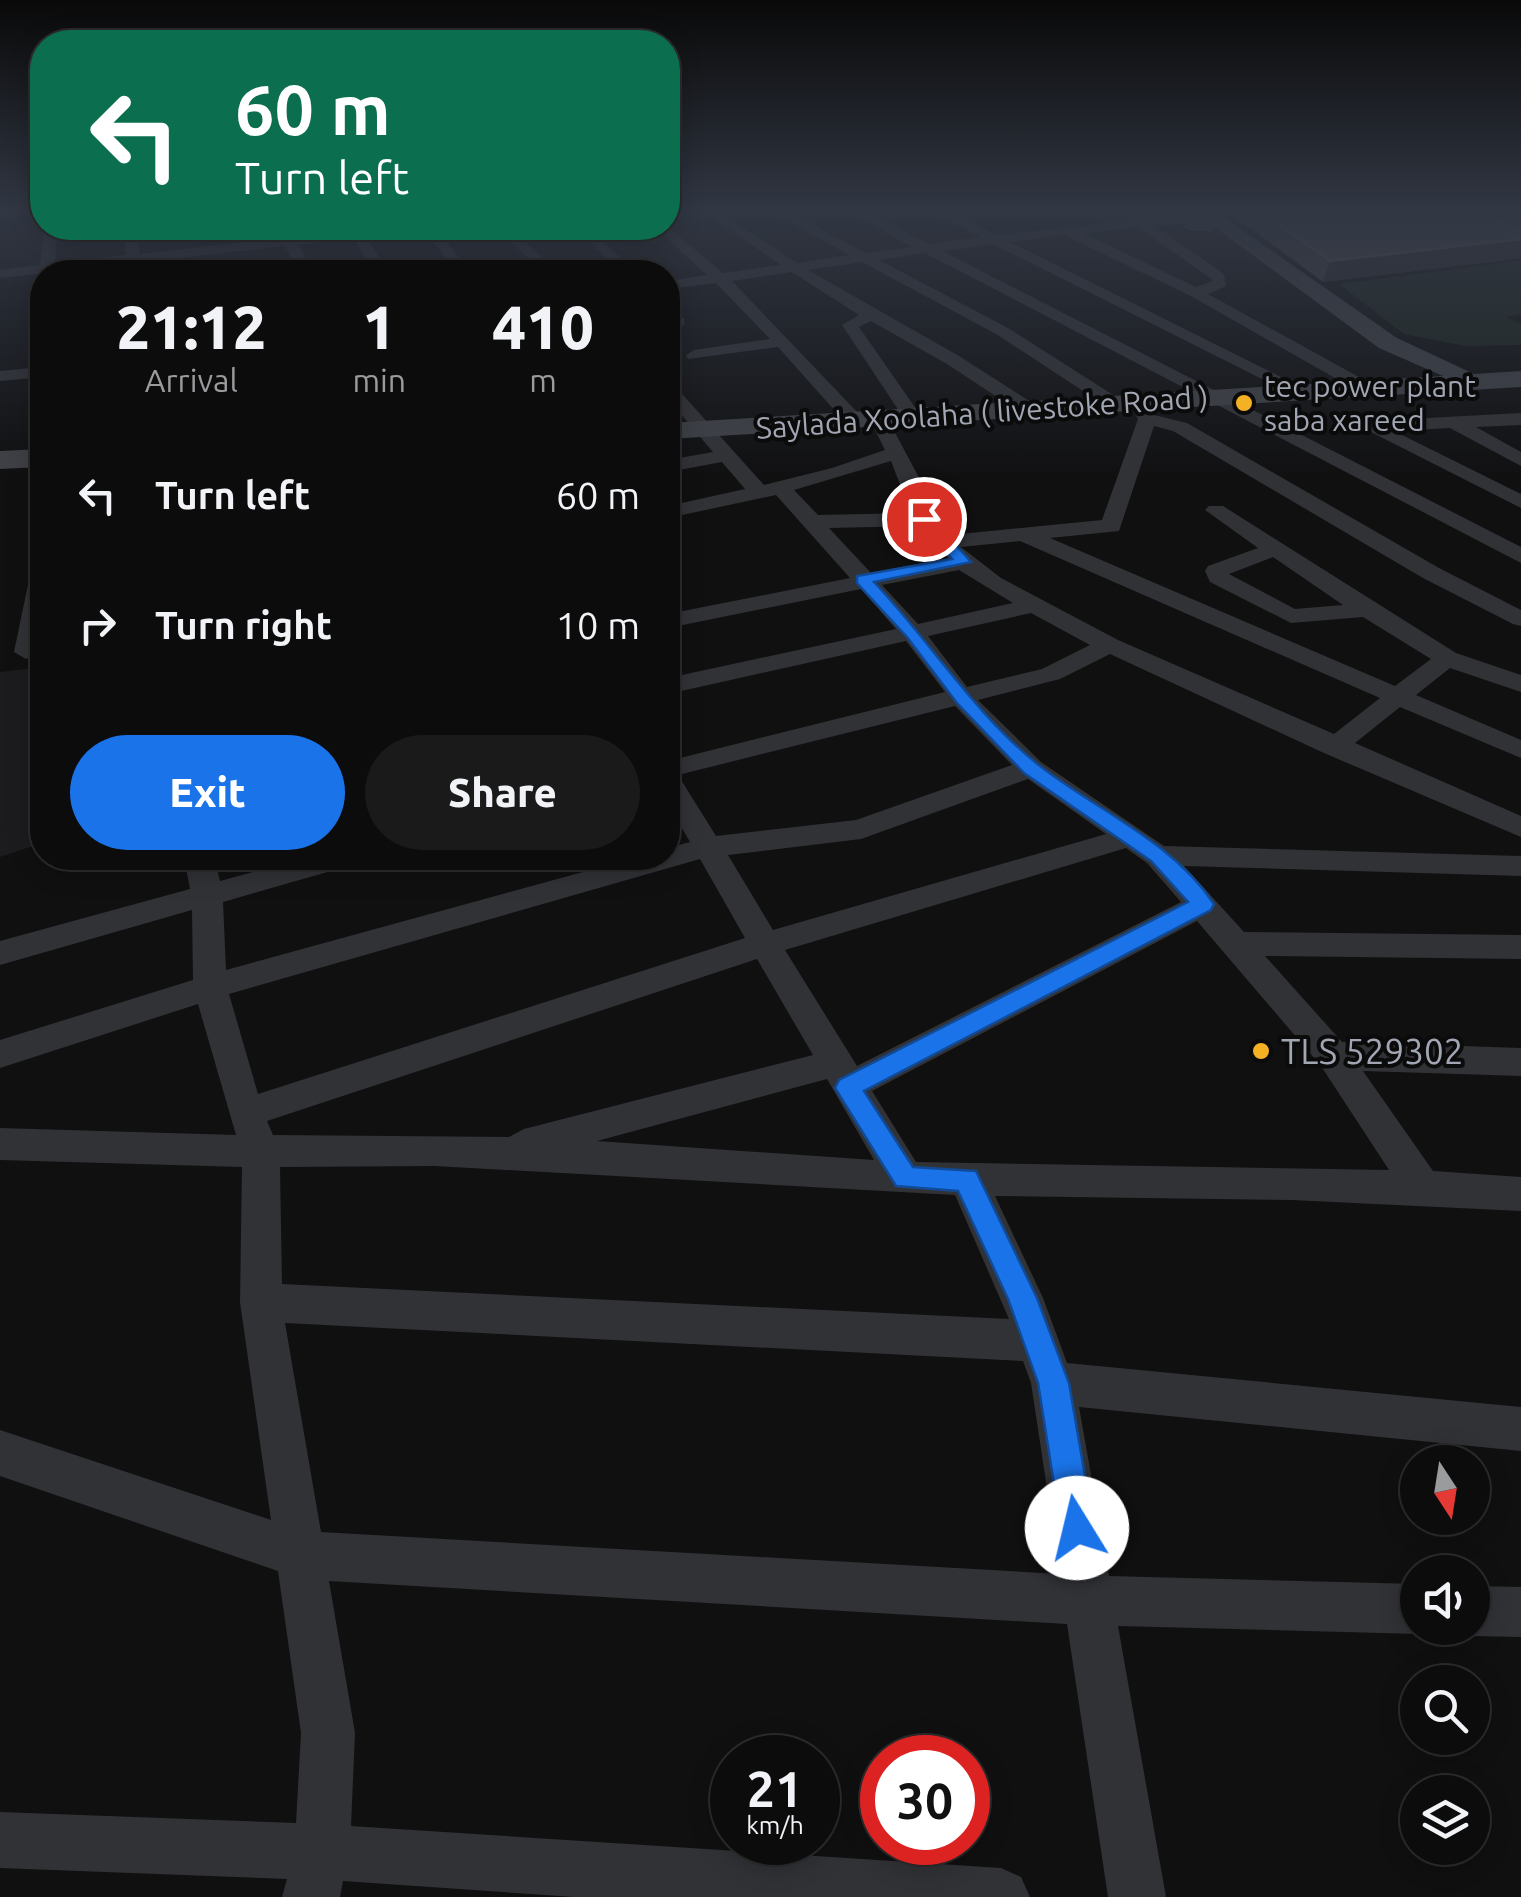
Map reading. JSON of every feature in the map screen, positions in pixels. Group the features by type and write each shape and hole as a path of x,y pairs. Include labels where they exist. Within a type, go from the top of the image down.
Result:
{"street":[{"path":"741,301 865,418 895,454 913,485 924,519 964,562 1031,606 1110,645 1334,747 1521,826"},
{"path":"849,301 1030,410"},
{"path":"944,301 1133,409 1180,427 1431,573 1521,619"},
{"path":"1024,301 1521,556"},
{"path":"1114,301 1300,390"},
{"path":"1209,301 1362,386"},
{"path":"1328,301 1388,343 1476,380"},
{"path":"872,315 850,325 912,416"},
{"path":"694,355 781,342"},
{"path":"0,376 30,375"},
{"name":"Saylada Xoolaha ( livestoke Road )","path":"680,430 1030,410 1133,409 1300,390 1521,379"},
{"path":"680,402 758,490"},
{"path":"943,542 1111,526 1133,409"},
{"path":"1521,418 1370,426 1521,503"},
{"path":"1450,421 1521,460"},
{"path":"680,509 758,490 782,489 895,454"},
{"path":"680,464 728,455"},
{"path":"0,460 30,459"},
{"path":"782,489 913,634 963,699 1031,768 1158,856 1203,904 1333,1056 1421,1186"},
{"path":"1424,508 1521,503"},
{"path":"1216,510 1447,658 1521,684"},
{"path":"812,522 924,519"},
{"path":"1026,536 1521,750"},
{"path":"1162,596 1275,549"},
{"path":"680,618 964,562"},
{"path":"1216,574 1291,616 1368,610"},
{"path":"680,683 1031,606"},
{"path":"680,766 963,699 1051,674 1110,645"},
{"path":"0,655 30,651"},
{"path":"1334,747 1447,658"},
{"path":"680,855 708,847 802,839 861,828 1031,768"},
{"path":"680,801 905,1178"},
{"path":"253,1131 765,944 1129,837"},
{"path":"1158,856 1238,855 1521,866"},
{"path":"202,870 207,894 210,987 253,1131 261,1302 328,1733 316,1874"},
{"path":"0,953 296,870"},
{"path":"0,1054 210,987 626,870"},
{"path":"499,1152 841,1075 1203,904"},
{"path":"1237,944 1521,947"},
{"path":"1333,1056 1521,1062"},
{"path":"0,1144 90,1152 253,1131 499,1152 905,1178 1421,1186 1521,1194"},
{"path":"967,1179 1022,1298 1044,1362 1089,1600 1137,1897"},
{"path":"261,1302 1044,1362 1521,1429"},
{"path":"0,1454 303,1555 1089,1600 1400,1609"},
{"path":"1490,1611 1521,1612"},
{"path":"0,1840 316,1874 1001,1897"}],"shaded area":[{"path":"1360,301 1521,301 1521,314 1506,317 1521,324 1521,345 1465,346 1404,334"},
{"path":"30,668 30,847 0,857 0,672"}],"place":[{"name":"tec power plant saba xareed","path":"1244,403"},
{"name":"TLS 529302","path":"1261,1051"}],"route":[{"path":"924,519 964,562 863,580 913,634 963,699 1031,768 1158,856 1203,904 848,1088 905,1178 967,1179 1022,1298 1053,1383 1077,1528"}]}
